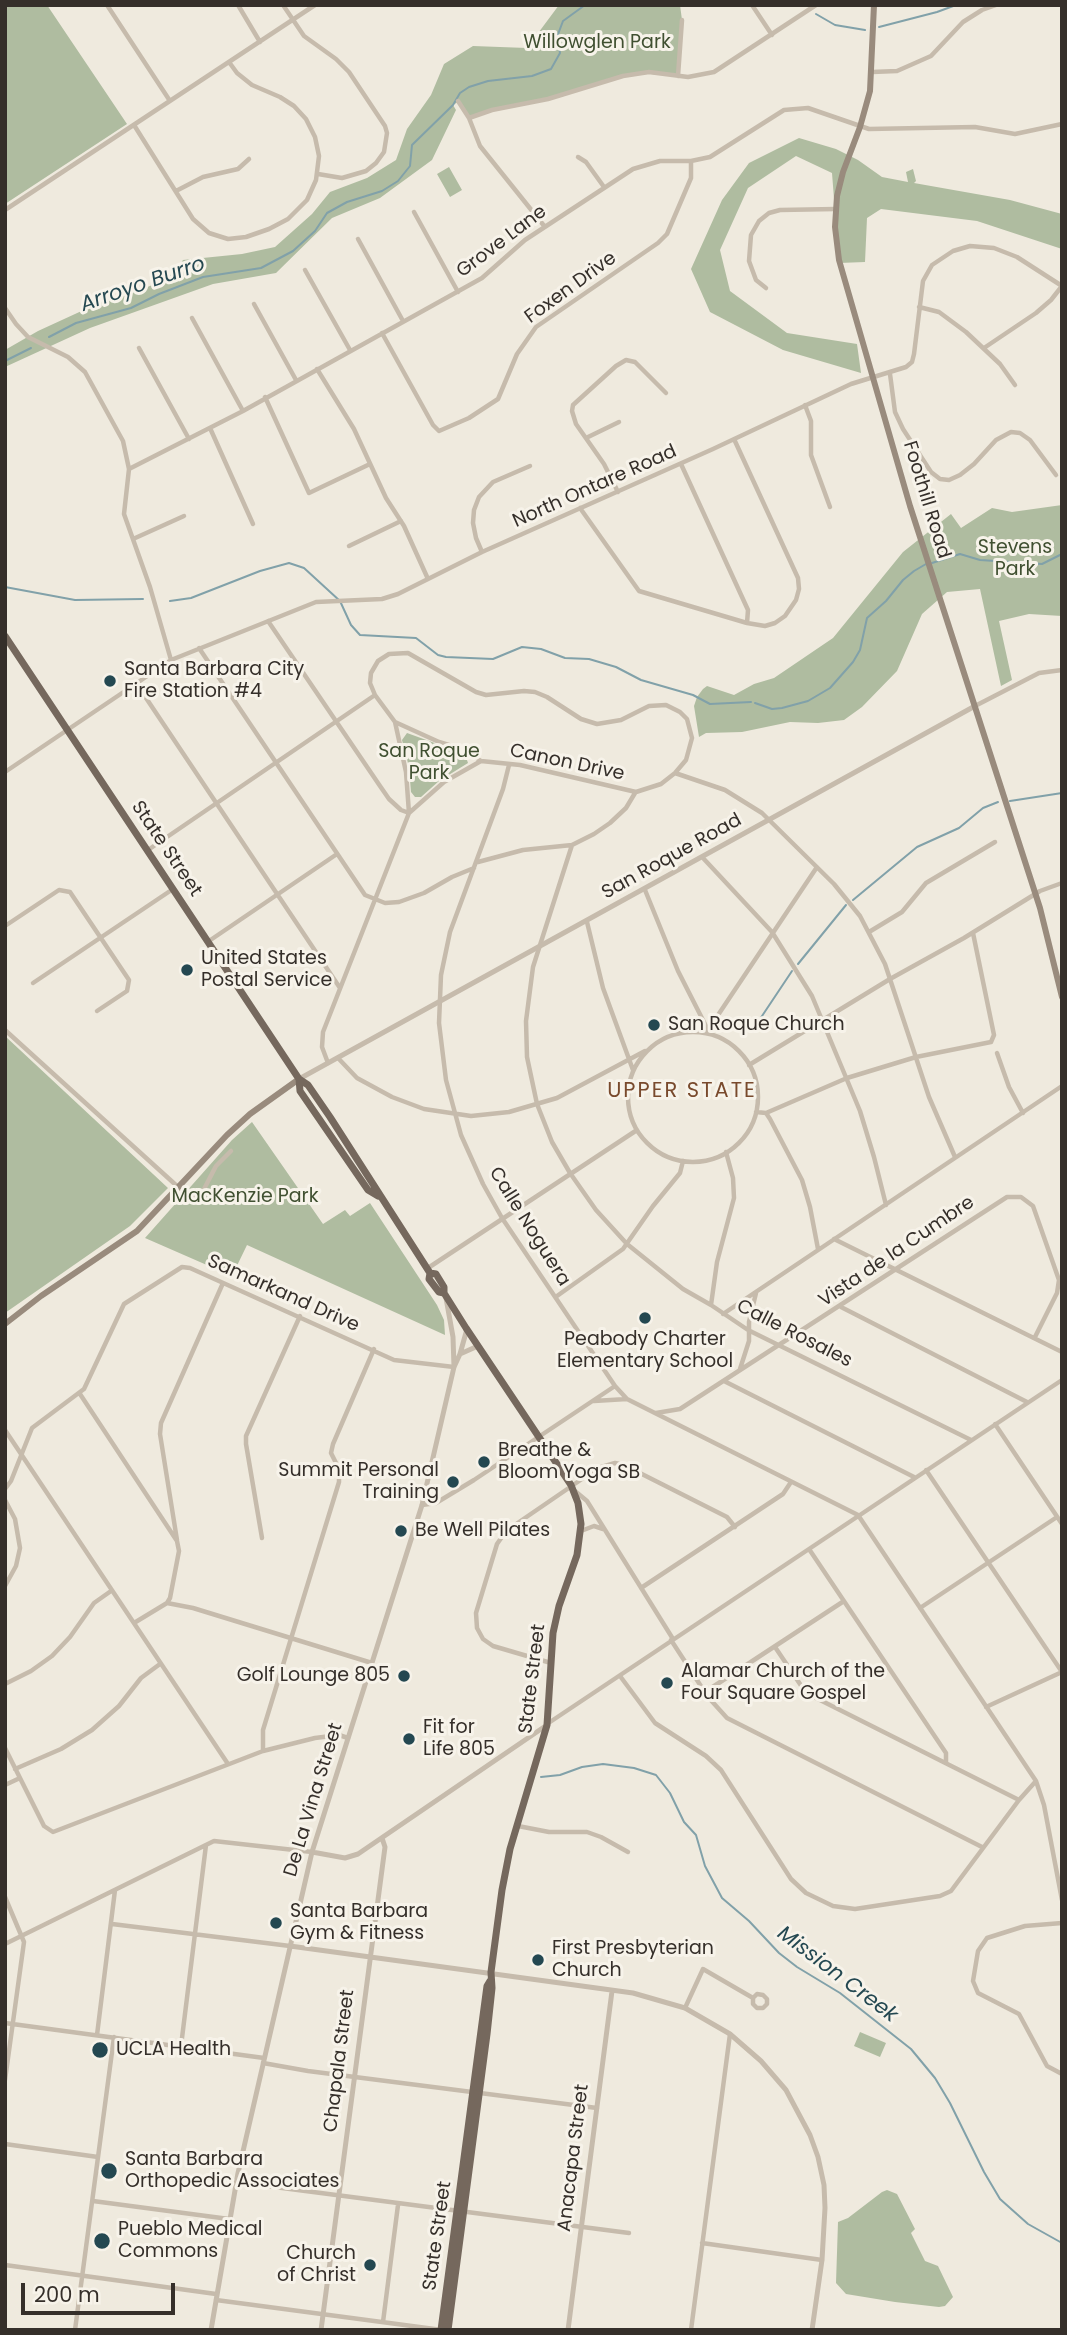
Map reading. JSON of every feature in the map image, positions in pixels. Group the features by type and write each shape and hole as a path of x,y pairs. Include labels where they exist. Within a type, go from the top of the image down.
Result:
{"main road":[{"name":"Foothill Road","path":"874,5 872,72 860,127 843,172 836,209 838,260 918,529 1035,894 1062,997"},
{"name":"State Street","path":"5,636 299,1079 300,1091 368,1191 379,1196 428,1271 436,1274 444,1287 444,1294 572,1488 579,1508 581,1531 577,1555 556,1619 547,1725 517,1826 502,1889 490,1976 492,1987 475,2092 448,2330"},
{"path":"5,1324 41,1296 137,1231 239,1123 299,1079"},
{"name":"State Street","path":"442,2330 461,2210"}],"street":[{"path":"107,5 170,101"},
{"path":"239,5 260,41"},
{"path":"283,5 309,40 349,72 387,133 384,152 366,172 342,178 318,174"},
{"path":"5,210 315,5"},
{"path":"752,5 772,36"},
{"path":"469,118 492,110 548,99 623,76 649,72 688,77 713,72 816,5"},
{"path":"872,72 897,71 931,56 963,22 996,5"},
{"path":"678,76 682,20"},
{"path":"134,125 202,229 235,239 258,234 288,219 307,200 318,174 318,146 306,119 286,100 244,80 229,62"},
{"path":"458,102 469,118 480,146 545,227"},
{"name":"Grove Lane","path":"129,469 243,411 458,292 490,272 517,246 633,169 651,162 691,161 715,154 778,113 794,107 815,109 869,129 975,127 1015,134 1062,124"},
{"path":"578,157 586,162 604,187"},
{"path":"176,191 204,177 238,169 249,159"},
{"name":"Foxen Drive","path":"382,333 433,425 439,431 469,418 498,399 516,354 536,327 658,243 667,234 691,178 691,161"},
{"path":"766,288 756,280 749,261 751,235 759,221 769,213 780,210 836,209"},
{"path":"414,212 458,292"},
{"path":"358,239 403,321"},
{"name":"North Ontare Road","path":"5,772 171,660 324,601 382,600 856,382 906,368 912,360 923,281 932,265 953,251 970,246 985,246 1010,254 1062,286"},
{"path":"305,270 350,350"},
{"path":"984,348 1036,313 1062,286"},
{"path":"254,304 296,380"},
{"path":"919,307 939,312 984,348 1015,385"},
{"path":"5,308 28,337 68,356 85,372 123,441 129,469 124,505 127,523 150,587 171,660"},
{"path":"192,318 243,411"},
{"path":"139,348 190,439"},
{"path":"618,492 604,464 573,417 573,405 624,361 635,362 666,393"},
{"path":"317,369 354,429 428,579"},
{"path":"890,373 895,412 903,429 932,472 940,479 949,480 960,475 996,440 1012,432 1020,433 1030,440 1056,475"},
{"path":"265,397 309,493 370,464"},
{"path":"805,405 811,421 811,455 830,507"},
{"path":"586,438 620,422"},
{"path":"210,428 253,524"},
{"path":"580,508 639,591 747,623 765,626 780,620 796,600 799,583 734,439"},
{"path":"681,464 748,610 747,623"},
{"path":"482,552 473,523 479,497 493,482 530,466"},
{"path":"132,539 184,516"},
{"path":"349,546 401,521"},
{"path":"268,621 389,799 409,813"},
{"path":"199,648 363,893 376,900 389,903 410,899 476,865 523,850 572,845 610,823 626,808 636,792"},
{"path":"148,849 375,695 370,683 373,668 384,657 402,652 414,655 476,692 486,695 536,692 589,722 612,723 649,706 666,705 683,714 692,731 689,753 676,773 725,790 750,804 817,867 849,902 869,932 890,979 937,1118 955,1157"},
{"name":"San Roque Road","path":"299,1079 975,706 1039,673 1062,670"},
{"path":"136,683 340,989"},
{"name":"Canon Drive","path":"328,1063 321,1041 409,813 406,772 394,722 375,695"},
{"name":"Canon Drive","path":"394,722 465,750 481,761 636,792 654,787 676,773"},
{"name":"Canon Drive","path":"409,813 444,782 481,761"},
{"name":"Calle Noguera","path":"509,765 506,781 447,942 439,1002 443,1061 455,1113 471,1160 502,1218 557,1296 615,1386 627,1399 858,1515"},
{"path":"869,932 902,912 926,883 995,842"},
{"name":"Calle Rosales","path":"572,845 538,949 529,985 526,1021 527,1057 537,1104 552,1142 570,1173 596,1210 627,1244 683,1289 711,1304 748,1330 971,1440"},
{"path":"209,941 337,854"},
{"path":"703,858 772,932 798,972 824,1021 867,1134 886,1205"},
{"path":"707,1032 817,867"},
{"path":"749,1065 1035,894 1062,883"},
{"path":"33,983 173,888"},
{"path":"5,926 57,892 65,890 72,895 129,983 127,991 97,1011"},
{"path":"645,890 678,971 707,1032"},
{"path":"587,922 603,988 633,1071"},
{"path":"755,1112 766,1113 847,1078 916,1057 988,1044 993,1040 973,933"},
{"path":"5,1030 177,1188 192,1198 208,1183 216,1166 231,1151"},
{"path":"338,1058 357,1078 380,1091 424,1109 471,1116 497,1115 525,1109 576,1088 671,1035 707,1032 734,1047 749,1065 757,1088 755,1112 745,1135 726,1153 705,1160 683,1161 653,1148 637,1130 628,1099 633,1071 649,1049"},
{"path":"998,1054 1009,1087 1023,1113"},
{"path":"723,1314 1062,1086"},
{"path":"766,1113 802,1180 818,1249"},
{"path":"428,1271 502,1218 637,1130"},
{"path":"711,1304 717,1262 734,1198 733,1178 726,1153"},
{"path":"557,1296 623,1249 680,1173 683,1161"},
{"name":"Vista de la Cumbre","path":"655,1413 680,1409 841,1307 1003,1199 1012,1196 1030,1202 1035,1210 1059,1280 1057,1293 1035,1337"},
{"path":"833,1239 1062,1352"},
{"name":"Samarkand Drive","path":"5,1489 11,1481 20,1452 32,1428 84,1389 121,1309 129,1300 182,1267 190,1268 300,1316 397,1361 454,1367"},
{"path":"134,1623 167,1603 170,1598 179,1552 160,1434 161,1423 223,1283"},
{"path":"740,1370 747,1352 748,1330 756,1292"},
{"name":"De La Vina Street","path":"444,1294 453,1337 454,1367"},
{"path":"841,1307 1027,1402"},
{"path":"262,1538 246,1436 300,1316"},
{"name":"De La Vina Street","path":"211,2330 236,2182 312,1852 422,1505 454,1367 467,1329"},
{"path":"460,1354 478,1346"},
{"path":"263,1751 263,1730 340,1479 339,1469 332,1456 332,1444 374,1349"},
{"path":"5,1944 206,1844 222,1840 334,1857 351,1857 672,1639 1062,1380"},
{"path":"724,1381 915,1478"},
{"path":"422,1505 445,1498 615,1386"},
{"path":"80,1394 177,1541"},
{"path":"593,1401 627,1399"},
{"path":"995,1424 1062,1524"},
{"path":"5,1430 228,1764"},
{"path":"551,1662 487,1643 477,1628 476,1613 501,1535 604,1465 620,1463 727,1517 735,1527"},
{"path":"926,1471 1061,1674 986,1707"},
{"path":"641,1588 783,1494 791,1482"},
{"path":"572,1488 587,1501 720,1713 736,1724 982,1847"},
{"path":"5,1500 15,1519 20,1548 16,1566 5,1586"},
{"path":"858,1515 1036,1781 1044,1805 1062,1900"},
{"path":"919,1608 1057,1517"},
{"path":"581,1531 594,1526 604,1530"},
{"path":"808,1549 946,1753 946,1763"},
{"path":"5,1685 51,1656 70,1637 94,1603 111,1591"},
{"path":"705,1692 844,1601"},
{"path":"167,1603 193,1608 373,1663"},
{"path":"775,1647 802,1687 816,1699 1018,1800"},
{"path":"15,1769 61,1749 92,1730 119,1706 141,1678 160,1664"},
{"path":"620,1675 655,1723 706,1756 721,1770 785,1872 806,1893 825,1903 855,1909 940,1896 951,1891 1018,1800 1036,1781"},
{"path":"5,1748 46,1829 53,1832 263,1751 315,1738 338,1735 348,1738"},
{"path":"5,1785 20,1778"},
{"path":"517,1826 549,1832 587,1832 628,1852"},
{"name":"Chapala Street","path":"321,2330 385,1847 382,1838"},
{"path":"181,2046 206,1844"},
{"path":"97,2035 115,1889"},
{"path":"5,1897 24,1942 5,2080"},
{"path":"1062,1923 1025,1926 987,1938 978,1951 973,1981 978,1993 1019,2014 1047,2066 1062,2074"},
{"path":"111,1924 648,1996 685,2008 730,2034 780,2082 807,2127 816,2149 824,2185 822,2260 813,2330"},
{"path":"685,2008 703,1969 753,1998"},
{"name":"Anacapa Street","path":"568,2330 612,1991"},
{"path":"5,2023 181,2046 263,2060 307,2071 597,2108"},
{"path":"691,2330 730,2034"},
{"path":"75,2330 114,2037"},
{"path":"5,2144 98,2157"},
{"path":"236,2182 629,2233"},
{"path":"93,2201 229,2219"},
{"path":"383,2322 398,2204"},
{"path":"702,2243 822,2260"},
{"path":"5,2265 323,2315 442,2330"}],"green space":[{"path":"5,5 47,5 127,124 5,204"},
{"name":"Willowglen Park","path":"559,5 680,5 682,20 678,76 637,73 469,118 458,102 453,105 456,110 432,160 380,198 332,218 276,273 213,284 90,328 5,367 5,350 38,331 112,297 150,286 174,273 183,260 242,254 275,247 312,214 330,192 367,178 396,160 407,129 431,95 444,64 473,46 527,48"},
{"path":"799,138 836,149 882,177 908,182 906,172 913,169 916,181 914,183 1010,200 1062,214 1062,249 977,221 881,209 867,218 865,262 839,263 832,173 796,156 748,188 720,250 730,291 787,333 857,344 861,373 783,350 710,312 691,269 722,200 749,163"},
{"path":"449,167 462,190 450,197 437,174"},
{"name":"Stevens Park","path":"1062,505 1062,616 1029,614 999,621 1012,680 1001,686 980,589 947,592 922,614 897,671 862,707 844,720 790,722 742,732 706,733 699,737 694,706 703,689 707,686 734,695 754,684 774,678 833,638 903,552 951,514 961,528 992,508 1012,512"},
{"name":"San Roque Park","path":"407,733 465,754 468,763 439,781 421,797 415,797 411,792 409,767 402,740"},
{"path":"5,1036 168,1188 130,1226 5,1313"},
{"name":"MacKenzie Park","path":"252,1122 323,1224 345,1210 350,1216 370,1203 437,1305 444,1320 445,1335 247,1245 232,1276 145,1238 232,1140"},
{"path":"860,2032 886,2043 880,2057 854,2046"},
{"path":"887,2190 897,2194 915,2229 911,2233 925,2261 938,2266 953,2297 945,2306 846,2294 836,2283 838,2222 848,2218"}],"waterway":[{"name":"Arroyo Burro","path":"49,337 76,323 131,308 203,277 261,268 293,251 315,231 327,213 347,202 382,191 398,181 410,166 412,145 453,105 460,93 488,81 532,76 551,69 560,53 557,37 563,21 585,5"},
{"path":"879,27 956,5"},
{"path":"816,14 835,25 865,30"},
{"name":"Arroyo Burro","path":"5,361 31,348"},
{"path":"932,563 960,554 980,560 1042,564 1062,554"},
{"path":"170,601 191,598 260,571 289,563 304,568 340,601 351,625 360,635 416,638 438,655 446,657 493,659 522,647 541,649 565,658 589,659 616,667 641,680 693,695 710,704 751,702"},
{"path":"755,703 772,709 782,708 808,701 830,688 860,650 867,618 886,601 903,580 926,564"},
{"path":"5,587 75,600 143,599"},
{"path":"1010,801 1062,793"},
{"path":"853,900 917,847 959,828 983,808 998,802"},
{"path":"798,964 846,905"},
{"path":"760,1019 792,971"},
{"name":"Mission Creek","path":"541,1777 603,1764 634,1768 656,1775 670,1793 684,1822 696,1835 705,1866 722,1898 749,1921 779,1953 840,1993 911,2049 935,2078 950,2103 1000,2199 1028,2224 1062,2243"}],"place":[{"name":"Santa Barbara City Fire Station #4","path":"110,681"},
{"name":"United States Postal Service","path":"187,970"},
{"name":"San Roque Church","path":"654,1025"},
{"name":"Peabody Charter Elementary School","path":"645,1318"},
{"name":"Breathe & Bloom Yoga SB","path":"484,1462"},
{"name":"Summit Personal Training","path":"453,1482"},
{"name":"Be Well Pilates","path":"401,1531"},
{"name":"Golf Lounge 805","path":"404,1676"},
{"name":"Alamar Church of the Four Square Gospel","path":"667,1683"},
{"name":"Fit for Life 805","path":"409,1739"},
{"name":"Santa Barbara Gym & Fitness","path":"276,1923"},
{"name":"First Presbyterian Church","path":"538,1960"},
{"name":"UCLA Health","path":"100,2050"},
{"name":"Santa Barbara Orthopedic Associates","path":"109,2171"},
{"name":"Pueblo Medical Commons","path":"102,2241"},
{"name":"Church of Christ","path":"370,2265"}],"district":[{"name":"UPPER STATE","path":"682,1092"}]}
